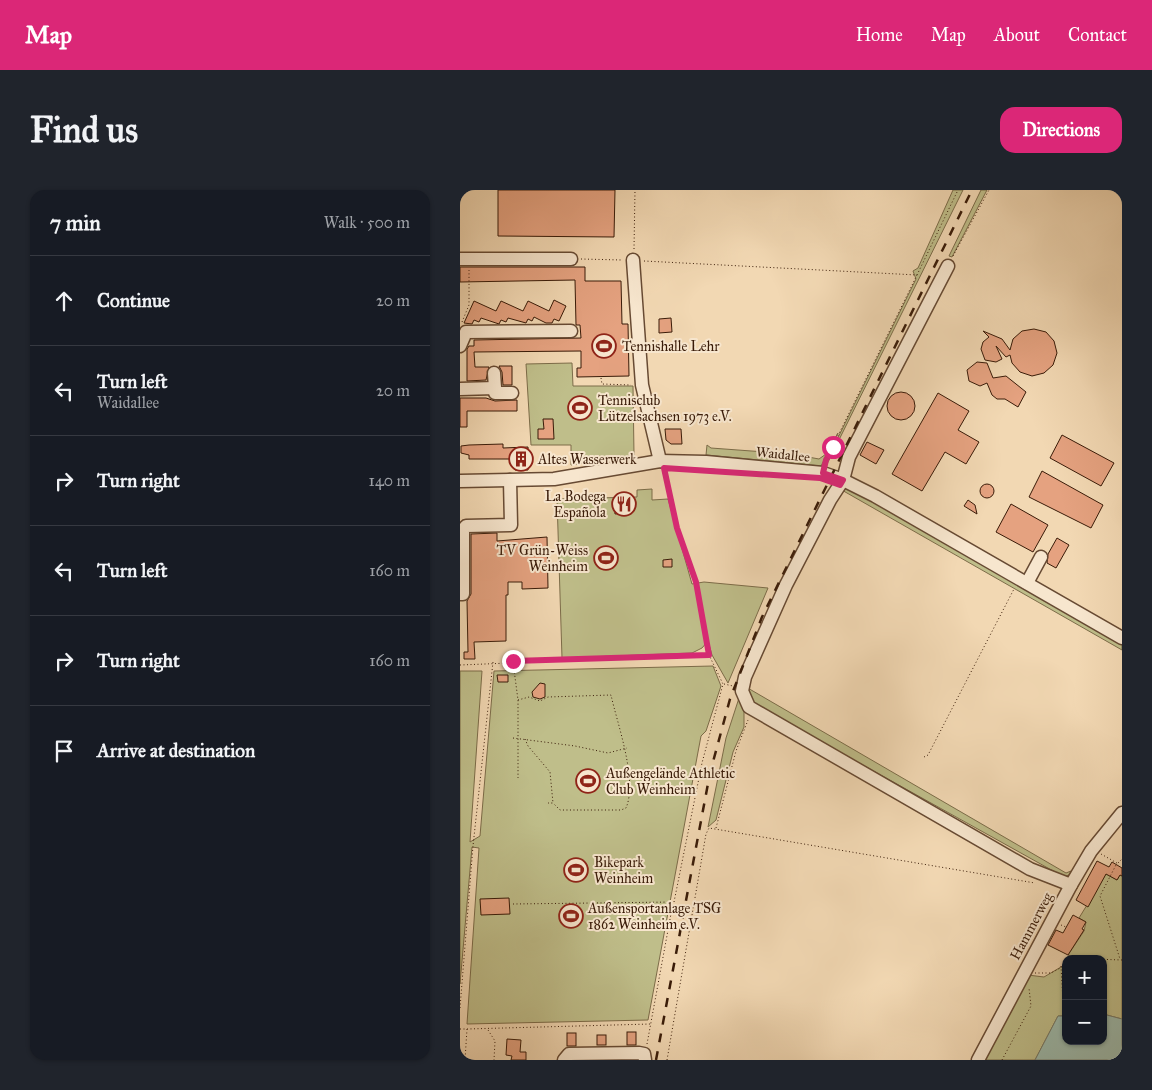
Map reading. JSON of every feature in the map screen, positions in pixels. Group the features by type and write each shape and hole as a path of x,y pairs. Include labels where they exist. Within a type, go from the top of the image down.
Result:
{"street":[{"path":"464,259 571,259"},
{"path":"633,260 642,384 662,464"},
{"path":"948,266 849,458 843,480 830,500 790,576 748,669 742,691 749,707 769,716 1030,869 1070,885"},
{"path":"460,346 466,332 571,330"},
{"path":"494,373 495,393 512,393"},
{"path":"460,389 495,388"},
{"name":"Waidallee","path":"460,481 554,479 662,464 706,462 823,473 843,480 1021,585 1122,638"},
{"path":"460,594 463,594 462,536 466,526 511,525 510,480"},
{"path":"1021,585 1041,557"},
{"name":"Hammerweg","path":"978,1060 1070,885 1093,850 1122,814"},
{"path":"564,1060 569,1054 645,1057"}],"path":[{"path":"633,260 635,190"},
{"path":"823,473 826,460 958,190"},
{"path":"948,266 989,190"},
{"path":"464,259 469,305 462,325 466,332"},
{"path":"689,264 917,275"},
{"path":"601,378 602,384 642,384"},
{"path":"645,1057 702,763 723,689 722,679 709,655 696,582 677,528 662,464"},
{"path":"924,757 928,755 1021,585"},
{"path":"460,665 513,661 709,655"},
{"path":"513,661 518,700 518,778"},
{"path":"460,1008 473,846 493,662"},
{"path":"518,700 529,697 540,701 548,697 611,695 628,781 626,808 620,810 560,810 553,803 550,772 528,746 525,738"},
{"path":"716,828 736,751 746,726 749,707"},
{"path":"513,738 525,738 608,753 626,748"},
{"path":"548,804 553,803"},
{"path":"667,1060 706,834 709,828 1043,884"},
{"path":"1093,850 1117,863"},
{"path":"1107,960 1121,960 1100,896 1117,863 1122,859"},
{"path":"513,904 674,902"},
{"path":"1002,1060 1032,1006 1029,989 1023,975 1030,973 1051,974 1061,966"},
{"path":"1061,966 1063,1000"},
{"path":"460,1029 651,1024"},
{"path":"465,1060 467,1028"},
{"path":"487,1028 494,1040 494,1060"}],"shaded area":[{"path":"953,190 963,190 826,466 826,462 916,279 913,271 918,268"},
{"path":"981,190 987,190 952,257 949,256"},
{"name":"Tennisclub Lützelsachsen 1973 e.V.","path":"572,363 573,386 633,386 634,455 571,465 571,445 531,445 526,364"},
{"path":"838,433 821,466 706,455 707,445 711,448 792,454 819,459 826,454"},
{"path":"848,485 1122,641 1122,650 840,489"},
{"path":"652,489 652,500 668,499 692,584 704,582 768,588 728,683 712,655 708,641 702,648 692,653 562,658 557,499 637,497 637,490"},
{"path":"713,666 721,686 706,731 701,736 648,1020 467,1024 479,848 472,847 460,984 460,671 482,671 470,842 480,836 494,671"},
{"path":"746,687 1066,873 1071,871 1069,875 1064,877 753,704"},
{"path":"740,695 744,710 744,727 733,752 716,820 708,827 726,738"},
{"path":"1106,874 1117,880 1120,875 1122,876 1122,1019 1107,1015 1107,955 1068,955 1084,931 1086,922 1079,918"},
{"path":"1062,966 1062,1016 1058,1016 1035,1060 982,1060 1028,975 1044,977"},
{"path":"1107,1015 1122,1019 1122,1060 1035,1060 1058,1016 1062,1016 1062,1045 1107,1045"}],"building":[{"path":"498,190 615,190 614,237 498,236"},
{"path":"460,267 585,267 585,281 621,281 622,324 628,324 629,376 577,377 577,368 581,368 581,351 474,352 475,367 489,367 486,380 467,381 467,349 469,346 474,346 474,340 581,338 580,325 576,325 575,280 460,282"},
{"path":"554,300 566,306 559,321 554,319 552,323 546,323 534,317 532,321 528,319 526,323 508,318 506,322 501,320 499,324 481,318 479,322 474,320 472,324 464,323 474,301 496,311 501,301 523,311 528,301 549,311"},
{"path":"671,318 672,332 659,333 659,319"},
{"path":"1034,329 1046,332 1054,341 1057,353 1053,365 1044,373 1032,376 1020,372 1012,363 1010,355 1006,357 996,346 1002,359 996,362 985,360 981,349 983,342 989,337 983,331 1002,339 1010,350 1013,339 1022,331"},
{"path":"977,362 987,363 993,378 1006,376 1026,392 1018,407 1005,399 997,399 992,395 987,383 980,386 969,381 967,370"},
{"path":"499,366 512,366 512,385 503,385 502,372"},
{"path":"901,392 911,396 915,406 911,416 901,420 891,416 887,406 891,396"},
{"path":"938,393 969,411 958,430 979,442 966,464 945,452 922,491 892,474"},
{"path":"460,398 486,398 495,401 517,400 517,411 467,411 467,427 460,427"},
{"path":"543,419 553,419 554,439 538,439 538,429 544,429"},
{"path":"665,429 681,429 682,444 671,444 666,440"},
{"path":"1062,435 1114,463 1101,486 1050,458"},
{"path":"867,442 884,450 876,464 860,455"},
{"path":"503,444 503,448 528,447 528,470 515,470 514,459 469,459 469,455 461,453 461,446"},
{"path":"1042,471 1103,505 1091,528 1029,497"},
{"path":"987,484 992,486 994,491 992,496 987,498 982,496 980,491 982,486"},
{"name":"TV Grün-Weiss Weinheim","path":"633,498 634,511 615,514 615,499"},
{"path":"968,500 975,505 977,514 964,506"},
{"path":"1011,504 1048,525 1033,552 996,532"},
{"path":"497,533 497,541 547,537 548,588 522,589 522,582 508,582 508,595 506,595 506,641 474,642 475,659 464,659 464,652 468,652 467,601 471,594 471,534"},
{"path":"1057,538 1069,545 1056,568 1047,563 1048,554"},
{"path":"672,559 672,567 663,567 663,560"},
{"path":"497,675 508,675 508,682 498,682"},
{"path":"540,683 545,684 545,697 540,699 533,697 532,692"},
{"path":"1097,861 1109,867 1112,862 1122,868 1122,876 1120,875 1117,880 1106,874 1088,907 1076,900"},
{"path":"509,898 510,914 481,915 480,899"},
{"path":"1073,915 1086,922 1082,929 1084,930 1068,955 1048,945 1056,930 1063,933"},
{"path":"627,1032 636,1032 636,1045 627,1045"},
{"path":"567,1033 576,1033 576,1046 567,1046"},
{"path":"597,1035 606,1035 606,1045 597,1045"},
{"path":"507,1039 521,1040 520,1052 526,1052 526,1060 511,1060 512,1056 506,1055"}],"railway":[{"path":"656,1060 710,773 730,699 762,617 972,190"}],"place":[{"name":"Tennishalle Lehr","path":"604,346"},
{"name":"Tennisclub Lützelsachsen 1973 e.V.","path":"580,408"},
{"name":"Altes Wasserwerk","path":"521,459"},
{"name":"La Bodega Española","path":"624,504"},
{"name":"TV Grün-Weiss Weinheim","path":"606,558"},
{"name":"Außengelände Athletic Club Weinheim","path":"588,781"},
{"name":"Bikepark Weinheim","path":"576,870"},
{"name":"Außensportanlage TSG 1862 Weinheim e.V.","path":"571,916"}],"route":[{"path":"513,661 709,655 703,612 696,582 677,528 664,468 820,478 840,485 843,480 823,473 824,464 833,447"}]}
